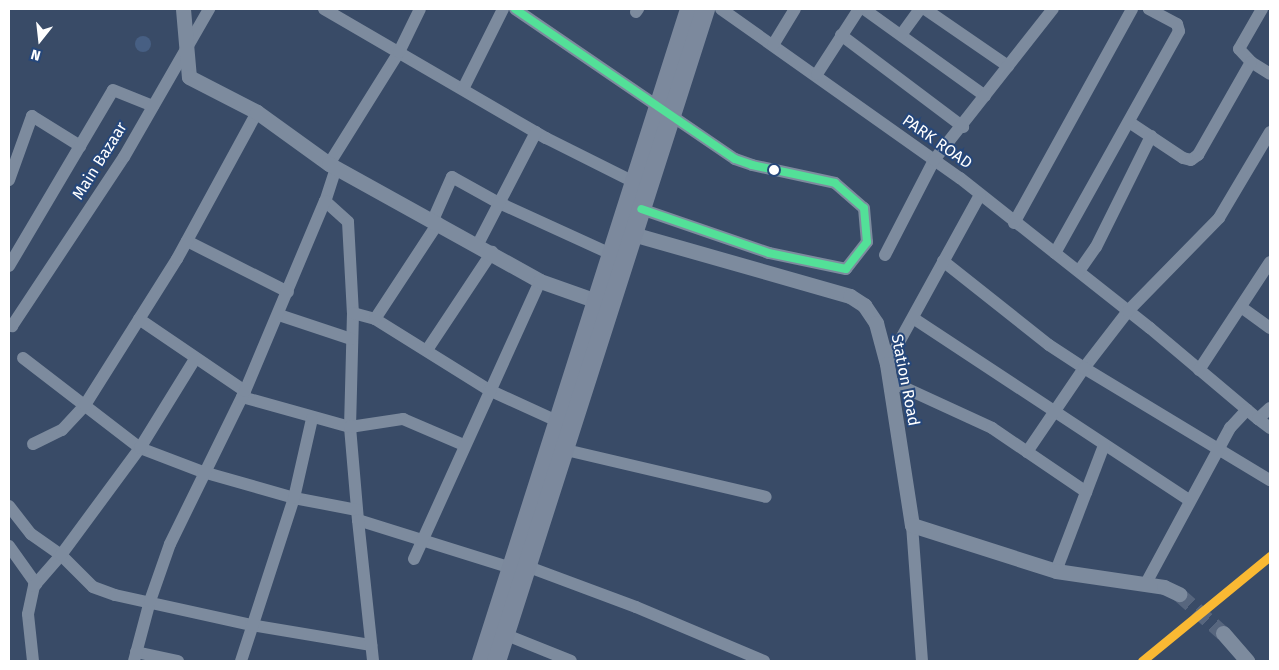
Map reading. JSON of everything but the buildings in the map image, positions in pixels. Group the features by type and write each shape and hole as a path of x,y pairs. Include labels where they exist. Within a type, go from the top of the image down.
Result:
{"main road":[{"path":"496,661 558,421 604,303 611,254 641,209 689,9"},
{"path":"481,661 566,450 604,303 626,232 634,182 705,9"}],"street":[{"path":"183,9 189,76 257,112 333,166 478,244 540,281 604,303"},
{"name":"Main Bazaar","path":"10,325 124,157 209,9"},
{"path":"324,9 536,132 634,182"},
{"path":"178,661 135,657 150,601 170,544 279,315 325,201 333,166 399,52 420,9"},
{"path":"463,89 503,9"},
{"path":"515,9 735,159 752,165 835,183 864,208 867,242 846,269 769,253 641,209"},
{"name":"PARK ROAD","path":"721,9 817,74 980,194 1014,223 1128,310 1270,428"},
{"path":"774,45 795,9"},
{"path":"817,74 859,9"},
{"path":"864,9 985,96"},
{"path":"901,35 920,9"},
{"path":"925,9 1008,66"},
{"path":"885,255 934,160 963,127 1053,9"},
{"path":"1014,223 1132,9"},
{"path":"1055,253 1179,29 1177,24 1149,9"},
{"path":"1262,9 1240,45 1241,52 1251,62 1270,74"},
{"path":"841,35 963,127"},
{"path":"1129,122 1183,158 1195,158 1251,62"},
{"path":"9,266 114,90 153,106"},
{"path":"33,444 62,430 85,405 187,241 257,112"},
{"path":"9,173 32,116 80,146"},
{"path":"478,244 497,202 536,132"},
{"path":"1027,452 1084,368 1128,310 1219,218 1270,132"},
{"path":"1078,271 1096,247 1151,136"},
{"path":"375,319 435,221 452,177 497,202 611,254"},
{"path":"887,364 980,194"},
{"path":"325,201 348,222 353,313 350,427 373,661"},
{"name":"Station Road","path":"626,232 858,300 876,323 887,364 912,525 922,661"},
{"path":"187,241 288,292"},
{"path":"427,350 492,252"},
{"path":"944,261 1049,345 1217,451 1270,480"},
{"path":"1199,370 1241,307 1268,271"},
{"path":"414,559 540,281"},
{"path":"1241,307 1270,328"},
{"path":"353,313 375,319 489,390 558,421"},
{"path":"279,315 351,339"},
{"path":"139,318 243,394 312,419 350,427 403,419 464,446"},
{"path":"912,318 1189,500"},
{"path":"23,358 140,448 203,472 358,515 422,539 519,567 619,600 764,661"},
{"path":"33,661 28,614 30,593 61,555 140,448 195,359"},
{"path":"890,381 992,428 1086,492"},
{"path":"1258,419 1270,408"},
{"path":"1145,584 1189,500 1230,428 1247,410"},
{"path":"241,661 294,498 312,419"},
{"path":"1056,571 1104,445"},
{"path":"566,450 766,497"},
{"path":"9,506 31,534 61,555 93,587 251,626 371,644"},
{"path":"912,525 1056,571 1145,584 1179,594"},
{"path":"9,546 36,584"},
{"path":"1223,633 1247,661"},
{"path":"504,634 571,661"}],"water":[{"path":"140,36 146,36 151,41 149,50 140,52 135,47 135,41"}],"tunnel":[{"path":"1179,594 1223,633"}],"transit line":[{"path":"515,9 735,159 752,165 835,183 864,208 867,242 846,269 769,253 641,209"},
{"path":"1142,661 1270,556"}]}
